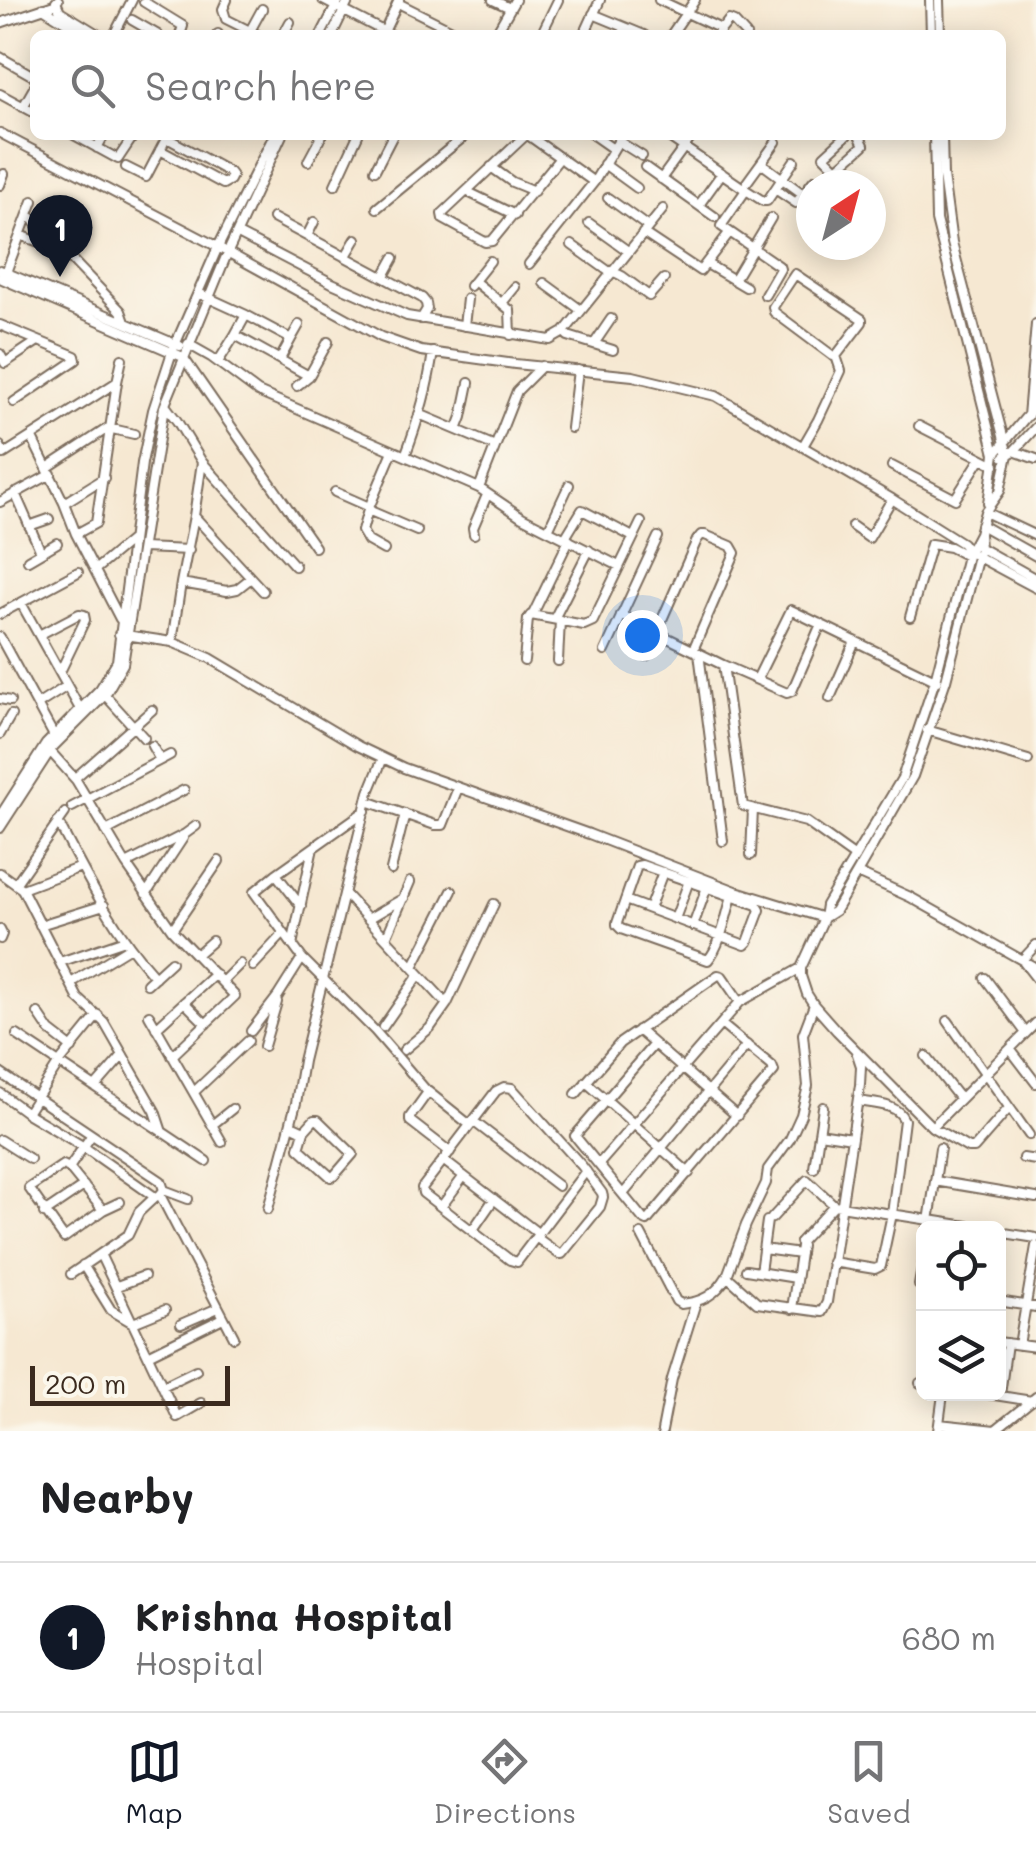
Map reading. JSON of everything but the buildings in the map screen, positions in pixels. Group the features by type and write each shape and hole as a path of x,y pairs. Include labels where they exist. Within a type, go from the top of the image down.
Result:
{"street":[{"path":"117,30 132,0"},
{"path":"228,0 223,9 226,19 248,30"},
{"path":"324,0 382,30"},
{"path":"324,30 339,6 349,0"},
{"path":"493,0 512,4 498,30"},
{"path":"543,30 558,0"},
{"path":"586,30 600,0"},
{"path":"659,0 715,30"},
{"path":"675,30 695,0"},
{"path":"932,30 936,0"},
{"path":"936,0 939,30"},
{"path":"144,2 184,26 182,30"},
{"path":"388,30 398,2 445,30"},
{"path":"0,22 51,3"},
{"path":"51,3 80,30"},
{"path":"51,3 80,30"},
{"path":"255,30 262,9"},
{"path":"593,14 621,30"},
{"path":"132,20 149,30"},
{"path":"720,30 729,20 741,30"},
{"path":"286,30 290,22"},
{"path":"0,57 30,74"},
{"path":"0,94 30,110"},
{"path":"23,106 30,94"},
{"path":"0,133 382,337 432,352 633,376 716,396 804,443 967,549 1036,588"},
{"path":"83,140 120,159 131,140"},
{"path":"97,148 101,140"},
{"path":"126,167 146,177 165,140"},
{"path":"174,140 229,172 230,180"},
{"path":"121,622 153,410 174,348 245,189 277,140"},
{"path":"0,828 9,804 53,734 110,675 124,634 142,548 165,405 277,140"},
{"path":"308,162 319,140"},
{"path":"335,184 356,140"},
{"path":"375,170 390,140"},
{"path":"378,208 460,140"},
{"path":"522,140 442,216 485,242 492,242 559,159"},
{"path":"534,140 594,182"},
{"path":"674,140 765,202 794,161"},
{"path":"660,178 689,140"},
{"path":"842,140 824,156 835,168 864,144 862,140"},
{"path":"934,140 936,220 995,460"},
{"path":"942,140 952,244 1011,453 1000,490 986,510"},
{"path":"529,264 594,182 618,142 642,156"},
{"path":"765,295 780,267 721,224 776,142"},
{"path":"160,150 223,184 230,180"},
{"path":"604,164 637,188"},
{"path":"761,164 796,192"},
{"path":"492,167 534,192"},
{"path":"645,168 715,217"},
{"path":"0,185 4,174"},
{"path":"698,205 722,174"},
{"path":"230,180 245,189"},
{"path":"775,189 796,203"},
{"path":"468,192 515,215"},
{"path":"608,198 698,270 707,264 729,232"},
{"path":"3,275 33,201"},
{"path":"238,234 407,316 550,340 564,332 663,209"},
{"path":"28,214 120,311 125,324"},
{"path":"273,218 424,300 427,309 421,319"},
{"path":"734,280 771,218"},
{"path":"306,236 314,222"},
{"path":"589,223 628,251"},
{"path":"20,235 56,244"},
{"path":"346,256 356,238"},
{"path":"572,245 650,296 664,279"},
{"path":"384,276 394,258"},
{"path":"490,261 472,284 511,312 512,335"},
{"path":"707,264 746,287"},
{"path":"804,443 842,371 836,356 774,312 773,307 796,274 862,319 836,356"},
{"path":"3,275 174,348"},
{"path":"3,275 174,348 218,362 258,392 483,491 522,518 619,566"},
{"path":"544,283 581,310"},
{"path":"502,303 514,287"},
{"path":"198,293 291,338"},
{"path":"464,326 467,299"},
{"path":"218,362 246,315"},
{"path":"594,344 611,319"},
{"path":"1028,416 1036,324"},
{"path":"0,325 75,356 76,360 14,402"},
{"path":"280,359 300,326"},
{"path":"564,332 613,350"},
{"path":"235,335 309,376"},
{"path":"0,354 2,367 38,341"},
{"path":"297,386 309,376 328,342"},
{"path":"186,350 315,547"},
{"path":"405,456 429,377 432,352"},
{"path":"76,534 98,519 108,428 122,358"},
{"path":"474,534 495,446 517,391 542,366"},
{"path":"571,428 578,370"},
{"path":"1,452 32,438 117,382"},
{"path":"457,430 469,383"},
{"path":"165,405 202,462 294,566"},
{"path":"732,896 713,956 708,960 621,929 617,924 638,865 824,918 836,911 910,783 967,549 986,510 995,460 1036,405"},
{"path":"419,414 495,446"},
{"path":"919,426 981,458 995,460 1011,453 1036,427"},
{"path":"0,502 108,428 134,434"},
{"path":"0,816 50,750 105,694 123,664 121,622 32,438"},
{"path":"384,550 362,535 362,528 393,451"},
{"path":"1011,453 1036,459"},
{"path":"892,466 954,499 981,458"},
{"path":"172,642 202,462"},
{"path":"64,502 104,478"},
{"path":"548,530 568,485"},
{"path":"335,492 417,531"},
{"path":"15,493 41,552"},
{"path":"852,526 869,538 892,499"},
{"path":"524,661 528,618 581,510 633,537"},
{"path":"986,510 1036,536"},
{"path":"194,516 263,590"},
{"path":"29,526 48,518"},
{"path":"533,614 590,624 641,522"},
{"path":"980,529 1036,556"},
{"path":"646,656 699,537 705,535 730,546 735,553 696,652 723,841"},
{"path":"604,652 658,536"},
{"path":"96,569 132,540"},
{"path":"28,560 57,543"},
{"path":"910,617 931,544 967,549 1036,579"},
{"path":"142,548 189,550"},
{"path":"598,1164 740,1002 800,968 824,918 826,905 902,778 945,684 967,549"},
{"path":"558,662 558,620 589,550"},
{"path":"0,614 78,572"},
{"path":"181,583 227,592 250,578"},
{"path":"21,603 80,709"},
{"path":"756,679 789,611 793,610 945,684"},
{"path":"39,635 79,614 86,617 60,672"},
{"path":"621,616 788,693 820,624"},
{"path":"124,634 172,642 210,658 382,758 590,834 757,905 760,910 746,945 625,900"},
{"path":"0,637 53,734"},
{"path":"830,698 855,641"},
{"path":"723,665 743,806"},
{"path":"37,705 67,686"},
{"path":"105,694 160,760"},
{"path":"75,778 152,710"},
{"path":"0,734 11,715"},
{"path":"925,729 1028,760"},
{"path":"50,750 75,778 126,864 172,930 235,997 172,1056"},
{"path":"19,886 68,810 170,755"},
{"path":"268,1209 366,806 382,758"},
{"path":"458,788 442,825 366,806 254,892 302,958 376,1031 428,1092 558,1186"},
{"path":"106,831 184,790"},
{"path":"0,793 9,804"},
{"path":"718,806 743,806 806,822 854,857"},
{"path":"752,856 753,808"},
{"path":"391,870 405,814"},
{"path":"58,822 127,943 155,977"},
{"path":"126,864 196,826"},
{"path":"146,894 185,834"},
{"path":"292,945 313,848"},
{"path":"172,930 219,861"},
{"path":"19,886 81,867"},
{"path":"849,868 910,897 1022,960 1036,974"},
{"path":"649,909 662,872"},
{"path":"0,873 19,886 78,998 98,1016 154,1111 162,1132"},
{"path":"276,874 300,906"},
{"path":"676,919 688,881"},
{"path":"386,938 410,882"},
{"path":"693,926 702,883"},
{"path":"383,1027 416,971 452,891"},
{"path":"345,894 447,1004"},
{"path":"368,919 404,898"},
{"path":"404,1050 430,1028 447,1004 494,904"},
{"path":"40,925 104,905"},
{"path":"0,930 0,939"},
{"path":"252,966 283,934"},
{"path":"196,955 212,941"},
{"path":"60,962 127,943"},
{"path":"71,983 127,943"},
{"path":"1022,960 1036,945"},
{"path":"251,1031 302,958"},
{"path":"147,984 172,962"},
{"path":"223,982 240,964"},
{"path":"800,968 814,1005 932,1127 974,1148 1009,1108"},
{"path":"156,1028 215,974"},
{"path":"576,1094 614,1049 718,975 740,1002"},
{"path":"986,978 1026,1033"},
{"path":"264,1046 278,996"},
{"path":"184,1002 206,1024"},
{"path":"641,1234 676,1301 683,1305 718,1290 766,1184 768,1169 802,1115 808,1086 803,1034 814,1005"},
{"path":"38,1013 50,1030 72,1048"},
{"path":"149,1015 222,1142"},
{"path":"26,1113 59,1063 98,1016"},
{"path":"948,1021 1028,1135"},
{"path":"932,1127 1036,1023"},
{"path":"654,1044 575,1136 648,1221 774,1070 721,1024"},
{"path":"638,1030 736,1116"},
{"path":"17,1035 206,1162"},
{"path":"194,1092 248,1042"},
{"path":"624,1193 746,1045"},
{"path":"726,1276 757,1303 823,1310 861,1075 854,1046"},
{"path":"1010,1049 1036,1081"},
{"path":"96,1086 122,1055"},
{"path":"926,1056 960,1099"},
{"path":"0,1073 162,1181 159,1194 139,1212 128,1235 71,1274"},
{"path":"586,1082 690,1173"},
{"path":"428,1092 410,1120 447,1156 464,1176 494,1199 538,1236 558,1254 600,1207 603,1197 586,1172 512,1088 496,1091 447,1156 422,1190 510,1260 516,1262 538,1236 586,1172"},
{"path":"0,1093 118,1171 159,1194 188,1199"},
{"path":"832,1262 875,1269 882,1266 892,1214 904,1120 894,1108 858,1100"},
{"path":"814,1168 823,1106"},
{"path":"212,1125 232,1109"},
{"path":"316,1119 354,1154 330,1177 300,1148 304,1131 316,1119"},
{"path":"290,1126 304,1131"},
{"path":"819,1134 852,1138"},
{"path":"69,1168 90,1136"},
{"path":"0,1140 30,1159"},
{"path":"928,1221 940,1148"},
{"path":"118,1171 126,1156"},
{"path":"1023,1158 1036,1160"},
{"path":"103,1210 64,1164 30,1186 29,1191 64,1238 120,1202"},
{"path":"441,1207 464,1176"},
{"path":"760,1272 769,1220 807,1180 838,1205 917,1221"},
{"path":"935,1181 1036,1198"},
{"path":"44,1213 84,1186"},
{"path":"159,1194 234,1338"},
{"path":"472,1230 494,1199"},
{"path":"792,1309 800,1247 838,1205"},
{"path":"1006,1233 1036,1238"},
{"path":"1019,1344 1031,1306 1036,1246"},
{"path":"763,1249 800,1247"},
{"path":"100,1254 177,1417 200,1403"},
{"path":"83,1265 111,1310 133,1324"},
{"path":"746,1270 796,1278"},
{"path":"116,1286 144,1276"},
{"path":"662,1431 672,1379 702,1300"},
{"path":"1006,1302 1031,1306"},
{"path":"181,1324 218,1308"},
{"path":"133,1324 165,1310"},
{"path":"148,1355 224,1318"},
{"path":"1006,1342 1036,1347"},
{"path":"163,1386 196,1370"},
{"path":"1006,1397 1034,1399"},
{"path":"942,1401 938,1428 994,1431 1034,1399"},
{"path":"1007,1422 1013,1431"}],"place":[{"name":"Krishna Hospital","path":"60,277"}]}
